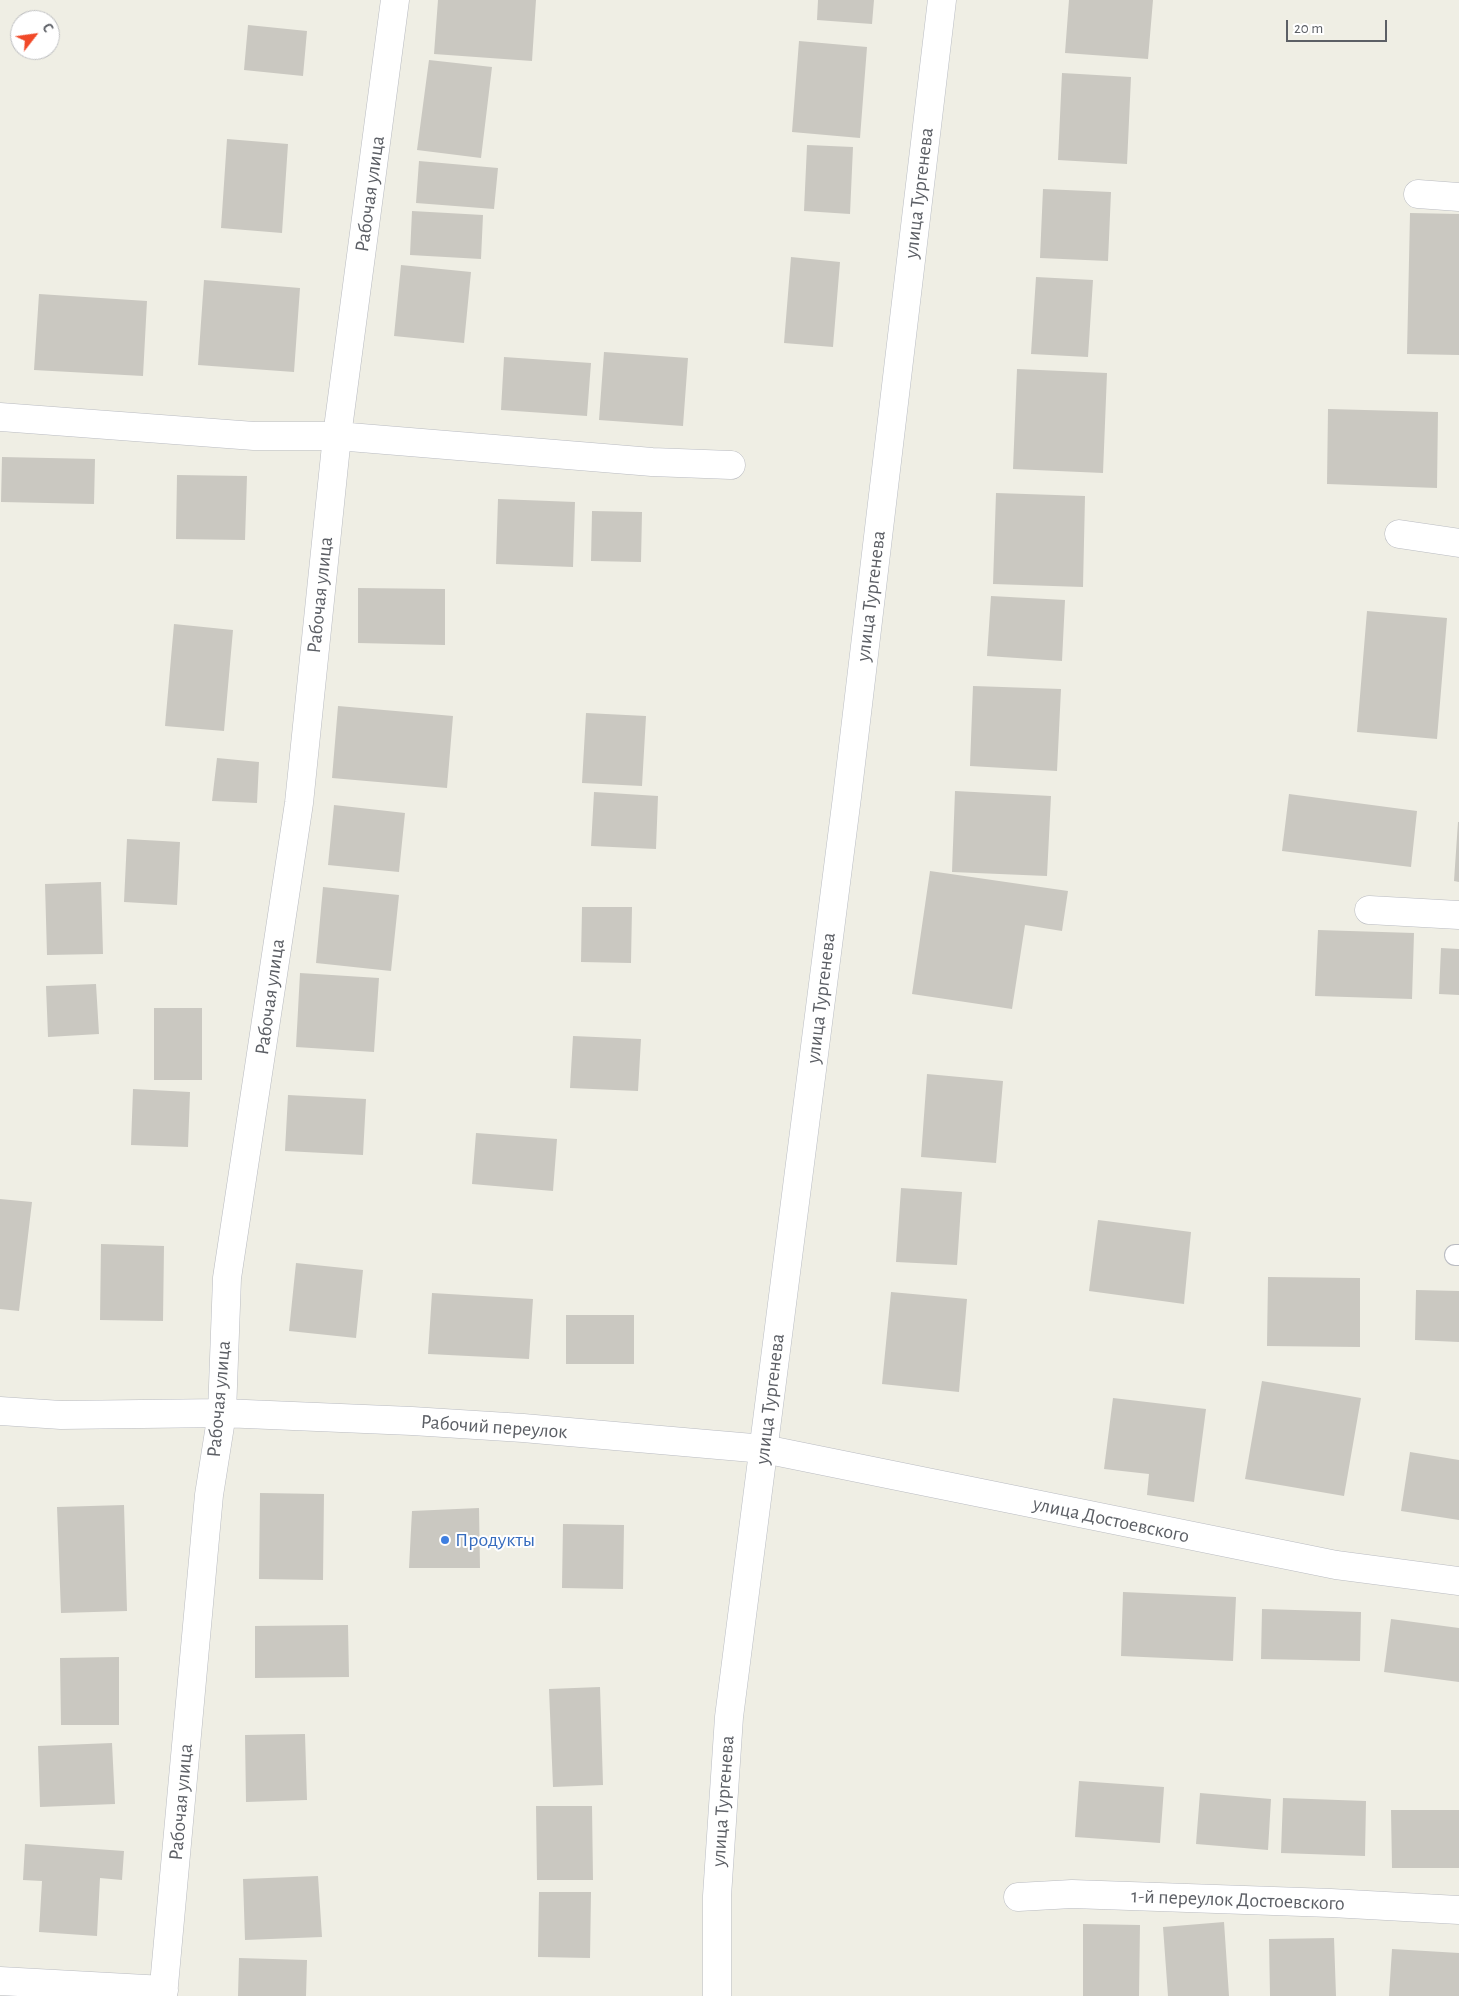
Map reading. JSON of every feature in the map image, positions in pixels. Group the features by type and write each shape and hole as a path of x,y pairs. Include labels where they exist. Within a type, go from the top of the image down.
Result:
{"street":[{"name":"Рабочая улица","path":"163,1993 208,1505 222,1413 227,1278 299,803 337,436 395,0"},
{"name":"улица Тургенева","path":"717,1996 717,1896 729,1717 848,787 942,0"},
{"path":"1418,194 1459,197"},
{"path":"0,417 254,436 337,436 652,462 731,465"},
{"path":"1399,534 1459,543"},
{"path":"1369,910 1459,914"},
{"name":"Рабочий переулок","path":"0,1412 62,1415 222,1413 505,1427 764,1449"},
{"name":"улица Достоевского","path":"764,1449 1336,1565 1459,1581"},
{"name":"1-й переулок Достоевского","path":"1018,1897 1072,1894 1331,1903 1459,1910"},
{"path":"0,1982 163,1993"}],"building":[{"path":"438,0 536,0 532,61 434,54"},
{"path":"818,0 874,0 872,24 817,20"},
{"path":"1069,0 1153,0 1148,59 1065,53"},
{"path":"248,25 307,31 303,76 244,70"},
{"path":"799,41 867,47 860,138 792,132"},
{"path":"429,60 492,67 481,158 417,150"},
{"path":"1062,73 1131,77 1127,164 1058,160"},
{"path":"227,139 288,144 282,233 221,228"},
{"path":"807,145 853,147 850,214 804,211"},
{"path":"419,161 498,168 494,209 416,203"},
{"path":"1043,189 1111,192 1108,261 1040,258"},
{"path":"412,211 483,215 481,259 410,255"},
{"path":"1410,213 1459,214 1459,355 1407,354"},
{"path":"791,257 840,262 833,347 784,343"},
{"path":"401,265 471,272 464,343 394,336"},
{"path":"1036,277 1093,280 1088,357 1031,354"},
{"path":"204,280 300,288 294,372 198,365"},
{"path":"39,294 147,301 143,376 34,370"},
{"path":"604,352 688,358 683,426 599,420"},
{"path":"504,357 591,363 587,416 501,410"},
{"path":"1017,369 1107,373 1103,473 1013,469"},
{"path":"1328,409 1438,412 1437,488 1327,484"},
{"path":"2,457 95,459 94,504 1,502"},
{"path":"177,475 247,476 245,540 176,539"},
{"path":"996,493 1085,496 1083,587 993,584"},
{"path":"498,499 575,502 573,567 496,564"},
{"path":"592,511 642,512 641,562 591,561"},
{"path":"358,588 445,589 445,645 358,643"},
{"path":"991,596 1065,600 1062,661 987,656"},
{"path":"1367,611 1447,618 1437,739 1357,732"},
{"path":"174,624 233,630 224,731 165,726"},
{"path":"973,686 1061,689 1057,771 970,766"},
{"path":"338,706 453,716 447,788 332,778"},
{"path":"586,713 646,716 642,786 582,783"},
{"path":"217,758 259,762 257,803 212,801"},
{"path":"955,791 1051,796 1047,876 952,872"},
{"path":"594,792 658,796 656,849 591,846"},
{"path":"1289,794 1417,811 1411,867 1282,851"},
{"path":"334,805 405,813 399,872 328,865"},
{"path":"1459,822 1459,882 1454,881"},
{"path":"127,839 180,842 177,905 124,902"},
{"path":"930,871 1068,891 1062,931 1025,925 1012,1009 912,994"},
{"path":"101,882 103,954 47,955 45,884"},
{"path":"323,887 399,895 391,971 316,963"},
{"path":"582,907 632,907 631,963 581,962"},
{"path":"1318,930 1414,933 1412,999 1315,996"},
{"path":"1441,948 1459,949 1459,995 1439,994"},
{"path":"300,973 379,978 374,1052 296,1047"},
{"path":"96,984 99,1034 48,1037 46,986"},
{"path":"154,1008 202,1008 202,1080 154,1080"},
{"path":"573,1036 641,1039 638,1091 570,1088"},
{"path":"927,1074 1003,1081 996,1163 921,1157"},
{"path":"133,1089 190,1092 188,1147 131,1145"},
{"path":"288,1095 366,1099 363,1155 285,1151"},
{"path":"476,1133 557,1139 553,1191 472,1184"},
{"path":"901,1188 962,1192 957,1265 896,1262"},
{"path":"0,1199 32,1202 19,1311 0,1309"},
{"path":"1098,1220 1191,1232 1184,1304 1089,1291"},
{"path":"101,1244 164,1246 163,1321 100,1320"},
{"path":"296,1263 363,1270 356,1338 289,1331"},
{"path":"1268,1277 1360,1278 1360,1347 1267,1346"},
{"path":"1416,1290 1459,1291 1459,1342 1415,1340"},
{"path":"891,1292 967,1299 959,1392 882,1384"},
{"path":"432,1293 533,1299 529,1359 428,1354"},
{"path":"566,1315 634,1315 634,1364 566,1364"},
{"path":"1262,1381 1361,1398 1344,1496 1245,1479"},
{"path":"1113,1398 1206,1409 1194,1502 1147,1495 1149,1474 1104,1469"},
{"path":"1410,1452 1459,1460 1459,1520 1401,1511"},
{"path":"260,1493 324,1494 323,1580 259,1579"},
{"path":"124,1505 127,1611 61,1613 57,1507"},
{"name":"Продукты","path":"479,1508 480,1568 409,1568 412,1511"},
{"path":"563,1524 624,1525 623,1589 562,1588"},
{"path":"1123,1592 1236,1597 1233,1661 1121,1656"},
{"path":"1262,1609 1361,1612 1360,1661 1261,1659"},
{"path":"1391,1619 1459,1628 1459,1682 1384,1672"},
{"path":"348,1625 349,1677 255,1678 255,1626"},
{"path":"119,1657 119,1725 61,1725 60,1658"},
{"path":"600,1687 603,1785 553,1787 549,1689"},
{"path":"305,1734 307,1800 246,1802 245,1735"},
{"path":"112,1743 115,1804 40,1807 38,1746"},
{"path":"1079,1781 1164,1787 1160,1843 1075,1837"},
{"path":"1200,1793 1271,1799 1268,1850 1196,1844"},
{"path":"1283,1798 1366,1801 1365,1856 1281,1853"},
{"path":"536,1806 592,1806 593,1880 537,1880"},
{"path":"1391,1810 1459,1810 1459,1868 1392,1868"},
{"path":"25,1844 124,1851 122,1880 100,1878 97,1936 39,1932 42,1881 23,1880"},
{"path":"318,1876 322,1937 245,1940 243,1879"},
{"path":"539,1892 591,1892 590,1958 538,1957"},
{"path":"1224,1922 1229,1996 1168,1996 1163,1927"},
{"path":"1083,1924 1140,1925 1139,1996 1083,1996"},
{"path":"1334,1938 1336,1996 1270,1996 1269,1939"},
{"path":"1392,1949 1459,1953 1459,1996 1389,1996"},
{"path":"239,1958 307,1960 306,1996 238,1996"}],"place":[{"name":"Продукты","path":"445,1540"}]}
